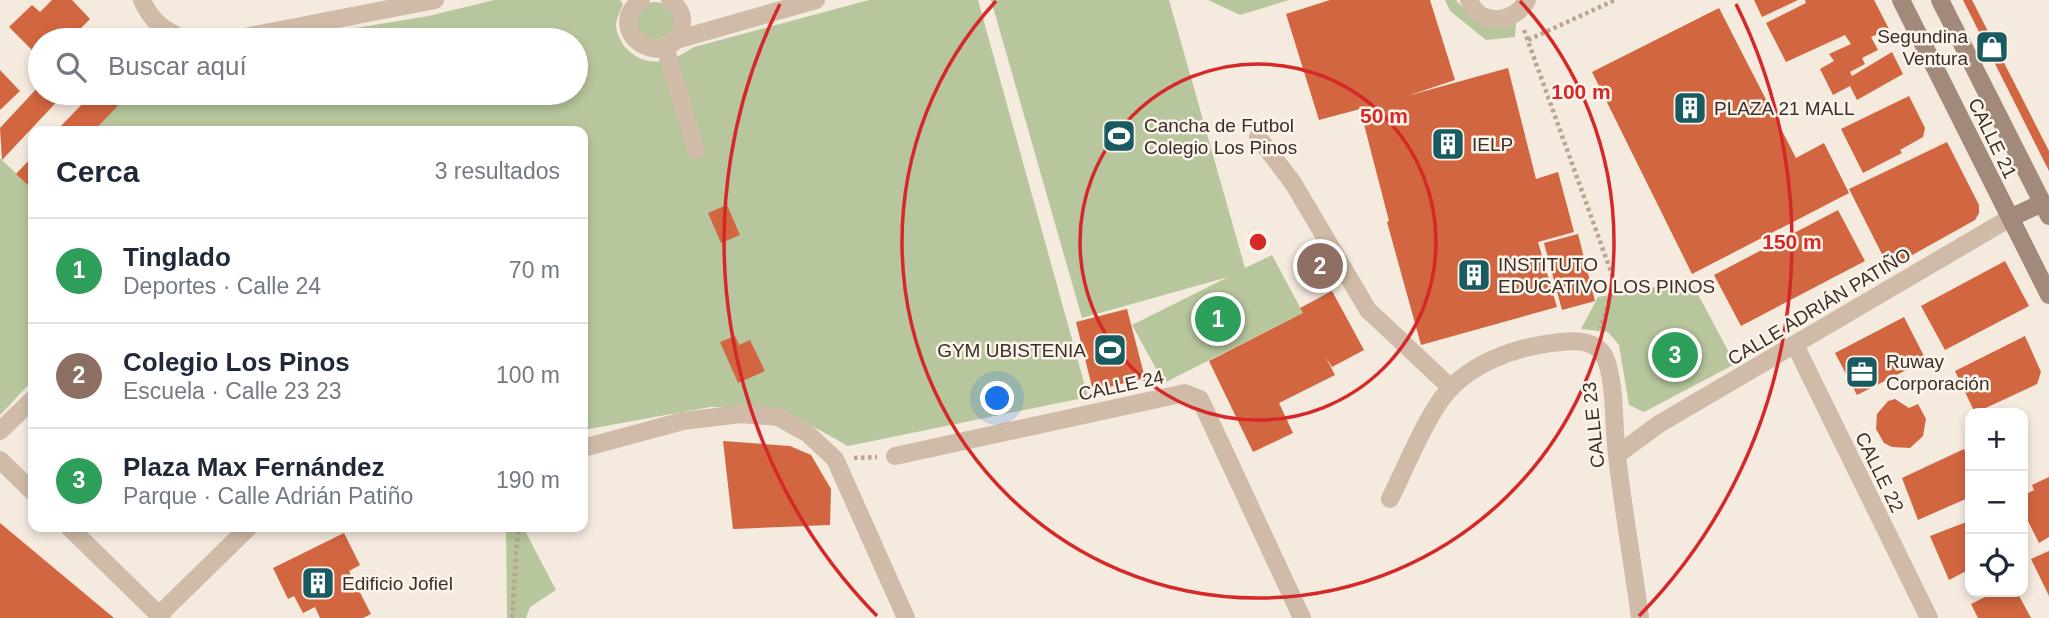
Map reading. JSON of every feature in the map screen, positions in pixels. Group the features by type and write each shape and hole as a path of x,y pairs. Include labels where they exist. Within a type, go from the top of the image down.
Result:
{"main road":[{"name":"CALLE 21","path":"1901,0 2049,295"},
{"name":"CALLE 21","path":"1940,0 2046,209"},
{"path":"2010,218 2046,209"}],"street":[{"path":"142,0 149,16 165,28"},
{"path":"291,28 435,0"},
{"path":"670,0 682,16 682,24 671,43 696,150"},
{"path":"635,2 628,22 634,38 648,48 816,0"},
{"path":"1469,0 1478,13 1488,18 1509,18 1523,6"},
{"path":"1258,137 1293,183 1368,310 1451,388"},
{"name":"CALLE ADRIÁN PATIÑO","path":"1617,455 1659,424 2010,218"},
{"path":"1390,499 1438,404 1463,376 1506,354 1545,344 1581,340 1594,346"},
{"name":"CALLE 22","path":"1794,345 1928,618"},
{"name":"CALLE 23","path":"1594,346 1606,359 1612,394 1617,455 1640,618"},
{"name":"CALLE 24","path":"895,456 1185,393 1200,399 1302,618"},
{"path":"0,432 28,404"},
{"path":"588,447 683,421 741,414 778,417 807,433 835,459 906,618"},
{"path":"0,460 28,487"},
{"path":"73,532 161,616 244,532"}],"path":[{"path":"1528,40 1615,0"},
{"path":"1523,6 1528,40 1615,283 1594,346"},
{"path":"835,459 895,456"},
{"path":"512,618 518,532"}],"green space":[{"path":"494,0 620,0 623,4 616,28 624,46 640,59 658,61 676,57 694,47 869,0 978,0 1088,397 848,446 782,409 710,407 588,429 588,126 99,126 119,105 588,105 588,28 356,28 429,16"},
{"name":"Cancha de Futbol Colegio Los Pinos","path":"991,0 1169,0 1245,268 1272,255 1303,313 1164,383 1132,325 1228,277 1082,318"},
{"path":"1208,0 1289,0 1240,15"},
{"path":"1445,0 1456,0 1471,17 1516,23 1515,37 1486,40 1450,11"},
{"path":"655,2 669,7 674,21 669,35 655,40 641,35 636,21 641,7"},
{"path":"0,158 28,185 28,385 0,415"},
{"path":"1691,281 1735,364 1644,412 1629,405 1619,345 1608,332 1581,329 1598,297"},
{"path":"506,532 526,532 556,590 530,607 526,618 507,618"}],"building":[{"path":"52,0 72,0 90,19 81,28 28,28 28,46 9,27 32,5 40,12"},
{"path":"1330,0 1430,0 1455,80 1407,96 1508,68 1536,179 1558,172 1574,232 1538,242 1557,307 1421,345 1387,222 1389,221 1360,109 1319,120 1286,14"},
{"path":"1754,0 1798,0 1762,17"},
{"path":"1805,0 1874,0 1889,29 1871,37 1878,50 1862,58 1865,64 1850,72 1852,76 1892,52 1903,74 1857,100 1850,86 1833,95 1820,69 1834,61 1829,54 1851,44 1845,35 1786,62 1766,23 1806,3"},
{"path":"1963,0 1972,0 2049,151 2049,171"},
{"name":"PLAZA 21 MALL","path":"1719,8 1796,158 1824,143 1849,193 1692,274 1592,72"},
{"path":"0,70 20,91 0,110"},
{"path":"1909,96 1925,128 1923,137 1900,150 1902,153 1863,173 1841,129"},
{"path":"28,98 28,105 54,105 34,126 28,126 28,132 2,160 0,128"},
{"path":"81,105 119,105 99,126 61,126"},
{"path":"1947,142 1979,205 1979,213 1975,220 1889,268 1849,189"},
{"path":"28,161 28,185 16,174"},
{"path":"727,205 740,235 721,243 708,213"},
{"path":"1838,210 1865,261 1741,326 1714,275"},
{"path":"1578,234 1595,301 1562,310 1544,243"},
{"path":"2005,261 2029,306 1945,350 1921,306"},
{"path":"1332,291 1364,350 1332,367 1325,356 1335,375 1279,403 1293,433 1253,452 1209,361 1303,313 1300,308"},
{"name":"GYM UBISTENIA","path":"1127,309 1145,378 1093,391 1076,322"},
{"path":"1904,317 1926,360 1857,395 1835,353"},
{"path":"735,336 739,345 750,340 765,371 738,383 720,342"},
{"path":"2025,336 2041,372 2037,384 1986,408 1973,408 1955,371"},
{"path":"1895,399 1909,408 1918,404 1926,419 1923,436 1910,448 1892,447 1884,443 1876,429 1877,414 1888,401"},
{"path":"723,441 790,446 811,455 831,489 830,525 733,529"},
{"path":"1964,449 1965,499 1918,520 1902,478"},
{"path":"2049,477 2049,537 2039,543 2028,521 2028,493 2034,490 2032,485"},
{"path":"0,523 114,618 0,618"},
{"path":"1965,523 1965,572 1949,580 1930,536"},
{"name":"Edificio Jofiel","path":"344,533 360,565 349,571 371,614 363,618 320,618 315,607 303,613 294,596 288,599 273,568"},
{"path":"2049,551 2049,596 2031,559"},
{"path":"1985,597 2020,597 2031,618 1978,618 1971,604"}],"place":[{"name":"Segundina Ventura","path":"1992,47"},
{"name":"PLAZA 21 MALL","path":"1690,108"},
{"name":"Cancha de Futbol Colegio Los Pinos","path":"1119,136"},
{"name":"IELP","path":"1448,144"},
{"name":"Colegio Los Pinos","path":"1320,266"},
{"name":"INSTITUTO EDUCATIVO LOS PINOS","path":"1474,275"},
{"name":"Tinglado","path":"1218,319"},
{"name":"GYM UBISTENIA","path":"1110,350"},
{"name":"Plaza Max Fernández","path":"1675,355"},
{"name":"Ruway Corporación","path":"1862,372"},
{"name":"Edificio Jofiel","path":"318,583"}]}
